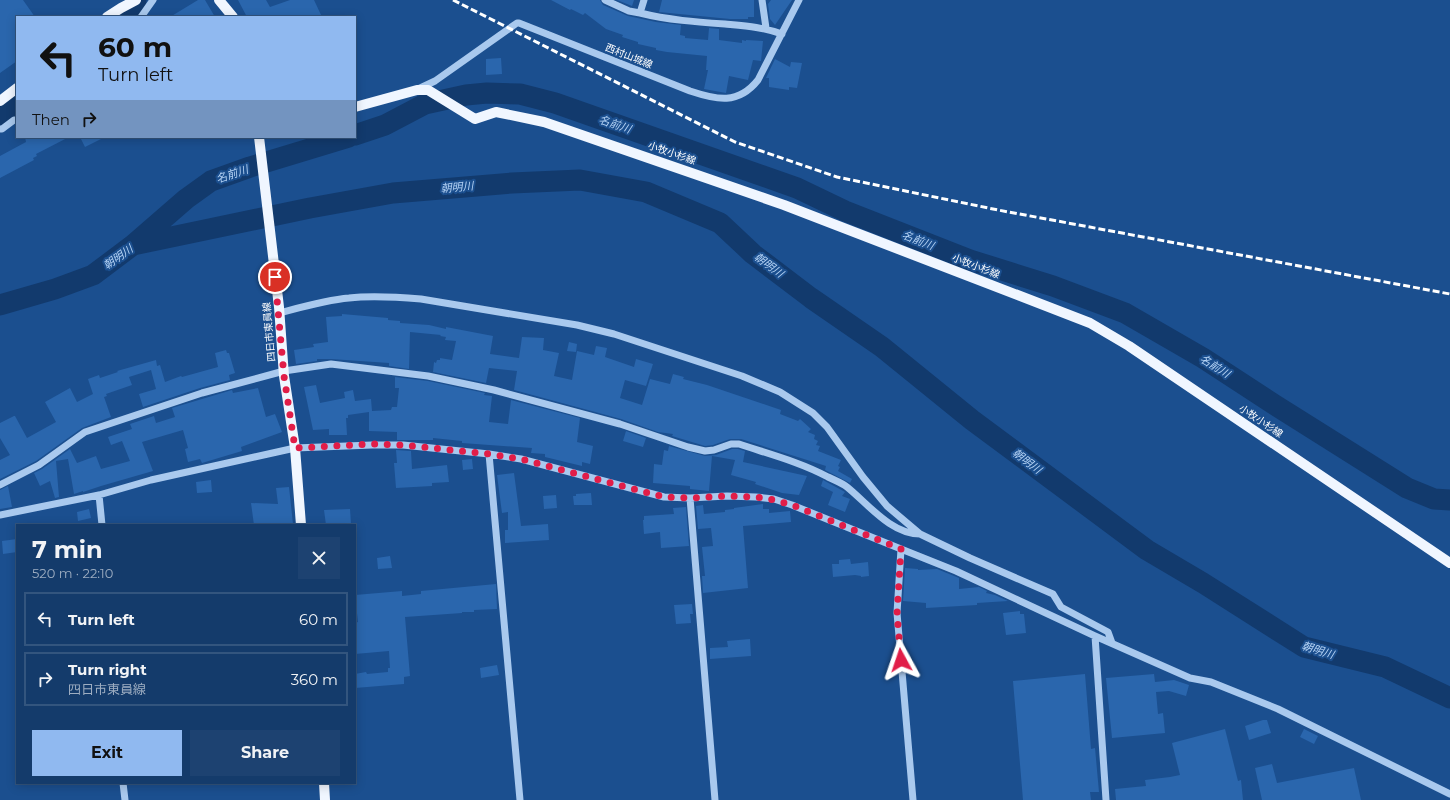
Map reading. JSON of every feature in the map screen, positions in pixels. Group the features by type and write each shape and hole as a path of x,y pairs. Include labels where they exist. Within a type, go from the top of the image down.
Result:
{"main road":[{"path":"109,16 136,0"},
{"path":"219,0 232,16"},
{"path":"0,101 16,89"},
{"name":"小牧小杉線","path":"356,107 417,90 428,90 475,118 496,112 544,122 784,205 1090,323 1129,346 1450,564"},
{"name":"四日市東員線","path":"259,138 279,310 284,371 295,448 301,524"},
{"path":"324,784 325,800"}],"street":[{"path":"142,16 153,0"},
{"path":"605,0 629,11 678,20 766,28 782,34"},
{"path":"640,13 644,0"},
{"path":"762,0 766,28"},
{"name":"西村山城線","path":"417,90 435,81 517,23 520,23 690,91 717,98 736,98 751,89 758,80 799,0"},
{"path":"0,129 2,130 16,120"},
{"path":"279,310 350,297 398,297 421,299 563,323 614,334 742,376 780,392 813,413 827,427 863,477 887,506 920,534 970,558 1053,594 1062,607 1108,632 1112,643"},
{"path":"0,484 39,465 85,432 202,393 284,371 331,364 428,376 494,390 613,422 705,451 714,450 731,444 739,444 809,467 846,486 872,510 900,529 912,534 920,534"},
{"path":"0,516 99,495 151,480 295,448 352,445 403,445 521,459 664,497 690,498 727,496 756,497 774,500 792,505 956,571 1095,636 1190,678 1211,682 1278,709 1450,794"},
{"path":"489,454 520,800"},
{"path":"99,495 102,524"},
{"path":"690,498 715,800"},
{"path":"901,549 897,614 913,800"},
{"path":"1095,636 1106,800"},
{"path":"123,784 125,800"}],"building":[{"path":"0,0 23,0 34,16 16,16 16,62 0,73"},
{"path":"198,0 205,0 214,16 172,16"},
{"path":"238,0 266,0 270,7 290,0 314,0 322,16 246,16"},
{"path":"551,0 600,0 603,5 628,16 656,22 681,25 680,35 685,36 685,38 708,40 709,28 719,29 719,40 742,43 742,40 763,41 761,61 753,60 748,80 729,76 726,93 704,89 708,70 706,70 707,56 667,52 638,44 638,42 622,37 623,35 606,29 585,13 583,15"},
{"path":"617,0 634,0 632,6"},
{"path":"662,0 754,0 754,17 748,17 748,19 730,19 659,12"},
{"path":"771,0 792,0 775,25 770,19 768,4"},
{"path":"501,58 502,74 486,75 486,59"},
{"path":"775,59 790,67 791,62 802,63 797,88 789,87 789,90 769,87 769,78 766,78"},
{"path":"25,138 67,138 36,154 37,156 33,158 34,160 0,178 0,156 26,142"},
{"path":"80,138 103,138 85,147"},
{"path":"342,314 388,318 388,320 400,321 400,323 429,325 446,329 446,327 493,336 490,354 519,358 522,337 544,338 543,350 559,353 554,376 572,380 577,351 594,355 596,346 607,348 605,357 634,367 636,359 653,364 646,386 625,380 620,398 642,405 650,379 670,384 673,374 684,377 683,379 707,385 781,410 780,414 798,421 800,419 811,429 808,432 815,435 814,439 818,441 816,445 820,446 818,451 841,460 838,466 840,467 838,471 852,479 850,483 825,470 826,466 741,439 730,439 705,446 672,436 673,434 658,432 621,419 514,390 517,371 489,368 486,383 433,372 434,362 436,363 437,360 440,360 440,358 452,360 456,341 445,340 446,337 440,336 441,335 410,332 409,369 389,366 389,363 331,359 317,359 317,361 296,364 294,350 314,347 313,344 328,342 326,317 342,316"},
{"path":"569,342 577,344 576,352 567,351"},
{"path":"226,350 227,353 229,353 235,373 229,375 230,380 200,388 143,407 139,394 156,389 151,370 129,377 132,385 106,394 107,396 104,397 111,417 82,428 36,461 0,479 0,460 10,455 0,438 0,423 15,416 27,438 56,422 45,402 70,388 77,402 93,394 88,379 99,375 100,378 118,372 117,371 156,360 157,366 160,365 165,382 181,376 182,377 218,367 215,353"},
{"path":"395,377 428,381 485,393 484,395 492,396 489,422 508,424 511,400 580,418 577,442 593,446 590,464 582,462 582,466 545,457 545,454 531,453 532,448 462,443 462,441 433,438 433,440 397,440 397,432 369,431 369,412 348,415 348,418 346,418 347,435 329,435 329,429 313,430 304,387 316,385 320,403 345,398 344,392 353,390 355,401 371,399 372,411 391,410 392,407 397,407 399,388 395,388"},
{"path":"258,388 266,417 275,414 282,432 241,447 242,451 202,463 200,459 188,462 185,449 188,448 183,430 142,442 153,471 83,492 74,494 68,459 56,461 59,497 55,498 50,481 40,486 34,473 70,449 77,463 96,456 101,469 130,461 122,441 111,445 108,437 132,429 130,424 154,416 156,423 175,417 172,408 232,390 233,393"},
{"path":"626,431 646,438 643,447 623,441"},
{"path":"669,446 705,456 716,455 732,449 738,449 745,451 743,462 807,476 799,495 782,493 755,484 756,482 731,475 735,460 712,456 709,491 690,489 690,486 653,483 654,464 662,465 664,450 668,451"},
{"path":"396,450 411,451 412,469 447,465 449,482 432,483 432,486 396,488 394,463 397,463"},
{"path":"472,459 473,469 463,470 462,460"},
{"path":"514,473 521,526 548,524 549,540 505,543 505,530 508,530 508,512 502,513 497,475"},
{"path":"211,480 212,492 197,493 196,482"},
{"path":"823,480 845,492 842,496 850,499 845,512 828,505 833,492 821,486"},
{"path":"8,486 12,507 0,509 0,490"},
{"path":"289,487 293,524 254,524 251,503 278,504 276,488"},
{"path":"591,493 592,505 574,505 573,496 576,496 576,494"},
{"path":"556,495 557,508 544,509 543,496"},
{"path":"763,504 763,509 769,509 769,513 790,511 791,522 743,526 748,588 703,593 702,576 705,576 702,547 713,546 711,528 698,529 696,506 703,505 704,514 725,512 725,510 734,508"},
{"path":"686,507 689,546 661,548 660,532 644,534 644,516 674,514 673,508"},
{"path":"89,509 91,518 78,521 77,512"},
{"path":"350,509 351,524 326,524 324,510"},
{"path":"16,539 16,552 3,554 2,541"},
{"path":"390,556 392,568 378,569 377,558"},
{"path":"850,559 851,564 868,562 869,576 861,577 855,575 833,577 832,564 839,564 839,560"},
{"path":"905,568 918,570 937,569 959,578 959,589 979,587 987,591 986,593 1008,601 977,603 977,605 926,608 926,603 903,601"},
{"path":"496,584 497,609 405,617 410,676 404,677 404,684 356,688 356,674 366,672 367,674 388,672 388,668 390,668 389,651 356,654 356,623 358,622 356,595 402,591 402,596 421,594 421,591"},
{"path":"692,604 693,614 690,614 691,623 676,624 674,605"},
{"path":"1020,611 1020,614 1024,614 1026,633 1006,635 1003,613"},
{"path":"750,639 751,656 710,659 710,648 728,647 727,641"},
{"path":"497,665 499,675 481,678 480,668"},
{"path":"1085,674 1091,749 1095,748 1099,792 1090,792 1091,800 1023,800 1013,681"},
{"path":"1154,674 1155,682 1174,680 1189,685 1186,696 1169,691 1156,692 1158,714 1163,713 1165,733 1112,738 1106,678"},
{"path":"1267,720 1271,733 1249,740 1245,726"},
{"path":"1225,729 1238,781 1241,780 1243,800 1116,800 1115,789 1146,786 1145,780 1180,775 1172,743"},
{"path":"1304,729 1318,736 1314,744 1300,737"},
{"path":"1272,764 1277,783 1354,768 1361,800 1262,800 1255,768"}],"waterway":[{"path":"129,16 134,11 136,0"},
{"name":"名前川","path":"356,135 385,125 425,104 466,95 487,93 520,94 555,103 797,188 845,211 970,260 1053,286 1125,313 1203,358 1407,488 1434,499 1450,500"},
{"path":"0,115 16,103"},
{"name":"名前川","path":"0,305 55,289 93,275 133,245 186,199 211,181 250,167 346,138"},
{"name":"朝明川","path":"133,245 310,208 393,193 512,183 580,180 646,192 720,223 753,254 811,298 882,347 972,420 1147,550 1203,583 1304,647 1385,667 1450,698"}],"railway":[{"path":"453,0 735,142 837,177 998,210 1450,294"}],"route":[{"path":"275,277 279,307 284,376 295,448 372,444 403,445 489,454 521,459 664,497 756,497 792,505 901,549 897,614 901,660"}]}
